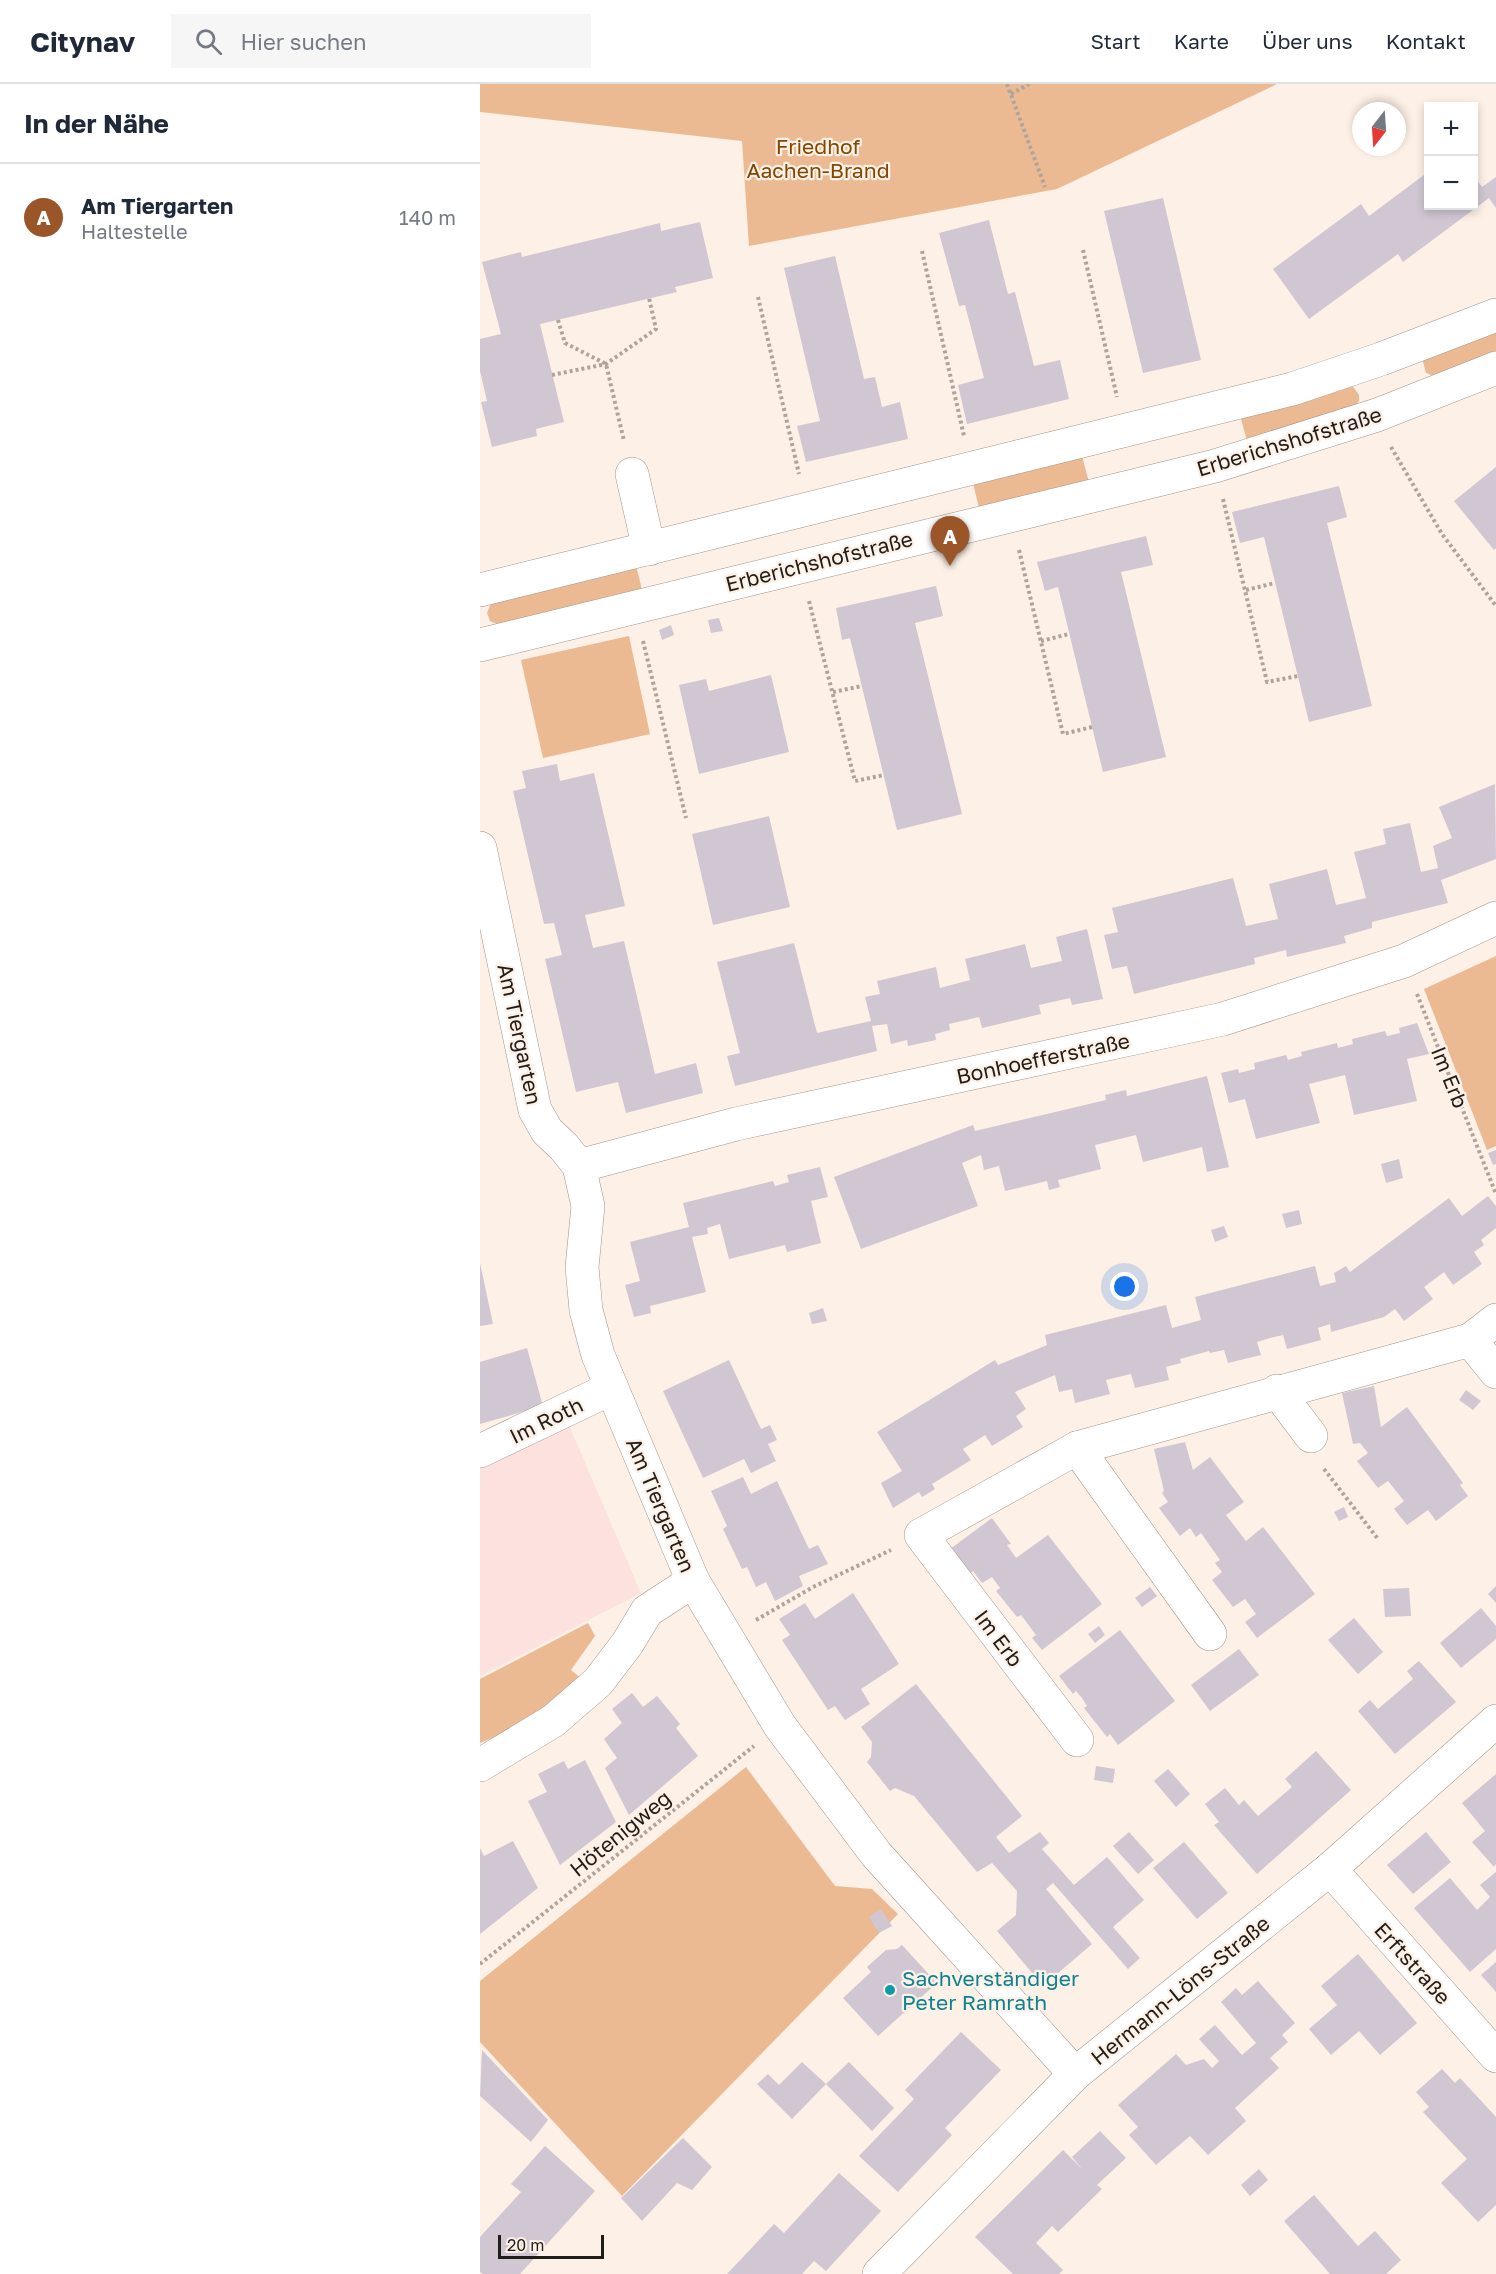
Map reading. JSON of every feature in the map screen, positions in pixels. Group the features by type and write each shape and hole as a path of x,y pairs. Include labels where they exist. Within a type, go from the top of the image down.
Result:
{"street":[{"path":"480,590 1292,389 1381,359 1496,315"},
{"name":"Erberichshofstraße","path":"1381,359 1388,411"},
{"name":"Erberichshofstraße","path":"480,645 1215,466 1388,411 1496,368"},
{"path":"632,474 649,549"},
{"name":"Am Tiergarten","path":"480,848 535,1110 547,1131 579,1166 588,1206 582,1267 586,1310 598,1355 693,1581 780,1726 876,1854 1075,2074"},
{"name":"Bonhoefferstraße","path":"579,1166 736,1124 1223,1018 1404,961 1496,918"},
{"path":"921,1535 1077,1448 1277,1391 1470,1340 1496,1320"},
{"path":"1470,1340 1496,1372"},
{"name":"Im Roth","path":"480,1452 612,1388"},
{"path":"1277,1391 1311,1436"},
{"path":"1077,1448 1210,1634"},
{"name":"Im Erb","path":"921,1535 1077,1740"},
{"name":"Am Tiergarten","path":"480,1765 553,1721 598,1682 627,1644 647,1611 693,1581"},
{"name":"Hermann-Löns-Straße","path":"879,2274 1075,2074 1330,1869 1496,1721"},
{"name":"Erftstraße","path":"1330,1869 1496,2056"}],"path":[{"path":"1007,84 1045,187"},
{"path":"1011,94 1029,84"},
{"path":"1083,250 1125,430"},
{"path":"922,251 972,469"},
{"path":"758,297 808,510"},
{"path":"552,375 606,364 657,329 649,298"},
{"path":"558,320 565,342 606,364 632,474"},
{"path":"1388,411 1386,440 1442,534 1496,606"},
{"path":"1215,466 1267,682 1298,676"},
{"path":"1012,517 1063,734 1092,727"},
{"path":"800,566 855,781 884,775"},
{"path":"1246,590 1275,583"},
{"path":"634,607 686,818"},
{"path":"1041,641 1069,634"},
{"path":"833,692 862,686"},
{"name":"Im Erb","path":"1404,961 1496,1194"},
{"path":"1311,1436 1312,1453 1378,1539"},
{"path":"726,1637 813,1587 921,1535"},
{"name":"Hötenigweg","path":"480,1964 780,1726"}],"shaded area":[{"path":"568,1423 641,1593 480,1676 480,1468"}],"green space":[{"name":"Friedhof Aachen-Brand","path":"480,84 1277,84 1057,189 749,246 742,141 480,112"},
{"path":"1496,323 1496,352 1434,376 1426,373 1422,358"},
{"path":"1351,384 1359,395 1359,401 1354,407 1247,441 1240,415"},
{"path":"1082,456 1089,482 979,508 973,483"},
{"path":"636,565 642,590 497,624 490,621 487,613 492,600"},
{"path":"629,636 650,734 543,758 521,660"},
{"path":"1496,956 1496,1146 1487,1150 1424,989"},
{"path":"588,1623 595,1636 571,1670 582,1679 534,1716 480,1743 480,1679"},
{"path":"746,1767 835,1886 872,1889 898,1914 622,2196 480,2042 480,1981"}],"building":[{"path":"1424,175 1424,210 1473,210 1403,262 1398,254 1309,319 1273,269 1361,204 1369,216"},
{"path":"1496,177 1496,208 1489,198 1478,206 1478,182 1482,187"},
{"path":"1163,198 1201,360 1143,373 1104,211"},
{"path":"989,220 1008,294 1015,292 1034,366 1060,360 1069,399 967,424 958,385 984,378 965,305 959,306 939,233"},
{"path":"700,222 713,278 675,287 677,292 540,324 564,422 536,429 537,436 492,447 481,402 487,401 480,371 480,339 501,334 482,262 521,252 522,257 660,223 661,231"},
{"path":"835,256 864,379 875,377 882,407 900,402 908,439 806,462 797,426 820,421 784,268"},
{"path":"1496,467 1496,548 1494,550 1454,501"},
{"path":"1339,486 1347,517 1327,523 1372,706 1309,722 1264,537 1240,543 1232,512"},
{"path":"1146,536 1153,565 1121,572 1166,757 1103,772 1058,587 1045,591 1037,562"},
{"path":"936,586 943,616 915,623 962,814 897,830 850,638 842,640 836,608"},
{"path":"719,618 723,631 711,633 708,620"},
{"path":"671,625 674,635 662,640 659,630"},
{"path":"771,675 789,752 699,774 679,685 706,679 709,691"},
{"path":"557,764 560,781 594,773 625,906 585,915 593,948 624,941 655,1074 696,1063 703,1093 626,1113 618,1082 576,1092 545,959 562,955 554,923 544,924 513,791 526,788 522,771"},
{"path":"1495,784 1496,859 1441,880 1448,903 1372,922 1372,928 1344,936 1346,943 1287,957 1286,950 1254,958 1255,964 1134,994 1127,966 1112,969 1104,935 1118,932 1112,908 1233,878 1246,926 1278,919 1269,884 1327,869 1336,905 1366,898 1354,852 1386,844 1383,829 1410,823 1421,872 1438,868 1433,846 1452,838 1439,807"},
{"path":"769,816 790,907 713,925 692,834"},
{"path":"1087,929 1103,999 1072,1005 1070,998 1039,1005 1041,1014 982,1028 979,1017 949,1024 950,1030 935,1034 936,1040 908,1046 907,1040 891,1044 887,1024 872,1026 877,1051 735,1086 727,1056 740,1053 717,962 794,943 817,1033 871,1021 865,997 880,994 877,981 936,967 940,988 970,980 965,959 1025,944 1031,968 1062,961 1056,937"},
{"path":"1417,1023 1429,1054 1407,1059 1417,1101 1354,1115 1345,1075 1309,1084 1320,1123 1256,1139 1245,1099 1229,1103 1221,1073 1238,1069 1239,1073 1255,1069 1254,1063 1286,1055 1288,1060 1302,1056 1301,1052 1337,1043 1338,1048 1353,1044 1352,1039 1385,1031 1387,1036 1400,1033 1399,1028"},
{"path":"1207,1076 1229,1167 1207,1172 1202,1147 1143,1162 1136,1135 1095,1145 1101,1169 1058,1180 1060,1187 1049,1190 1047,1181 1005,1191 999,1166 984,1170 981,1155 962,1163 978,1206 861,1249 834,1177 973,1125 975,1131 1106,1100 1105,1095 1126,1090 1127,1096"},
{"path":"1496,1150 1496,1164 1493,1165 1488,1153"},
{"path":"1399,1159 1403,1178 1386,1183 1381,1164"},
{"path":"820,1167 828,1197 811,1201 821,1243 787,1252 785,1245 729,1259 720,1224 707,1228 708,1234 692,1237 706,1292 650,1306 651,1313 634,1317 625,1285 640,1281 630,1242 689,1227 683,1203 773,1181 775,1186 789,1182 787,1175"},
{"path":"1488,1196 1496,1206 1496,1228 1481,1240 1484,1245 1474,1252 1482,1264 1453,1285 1444,1272 1424,1287 1433,1299 1404,1321 1395,1309 1384,1317 1331,1332 1330,1324 1318,1328 1321,1340 1287,1349 1283,1335 1270,1338 1257,1342 1261,1355 1228,1363 1224,1350 1210,1353 1209,1351 1180,1359 1181,1363 1166,1367 1169,1380 1135,1388 1131,1374 1118,1377 1106,1380 1110,1394 1075,1403 1072,1389 1059,1392 1055,1375 1015,1392 1026,1409 1016,1416 1023,1427 992,1446 985,1435 963,1449 971,1460 932,1484 935,1489 922,1497 919,1492 893,1508 881,1483 902,1471 877,1432 995,1360 998,1365 1047,1345 1045,1335 1166,1305 1172,1328 1201,1320 1195,1297 1315,1266 1320,1286 1336,1282 1334,1273 1346,1266 1350,1272 1449,1198 1462,1216"},
{"path":"1299,1210 1302,1224 1286,1228 1282,1214"},
{"path":"1224,1226 1228,1237 1215,1242 1211,1230"},
{"path":"480,1263 493,1324 480,1326"},
{"path":"823,1308 827,1321 812,1324 809,1313"},
{"path":"527,1348 543,1406 480,1424 480,1362"},
{"path":"729,1360 761,1429 770,1425 777,1440 768,1444 776,1461 751,1473 744,1459 703,1478 663,1391"},
{"path":"1374,1386 1381,1427 1407,1407 1463,1483 1460,1485 1468,1496 1436,1521 1428,1510 1407,1525 1394,1509 1404,1501 1388,1481 1378,1488 1357,1461 1368,1453 1360,1443 1353,1444 1342,1393"},
{"path":"1466,1390 1481,1401 1473,1410 1459,1400"},
{"path":"1185,1442 1193,1470 1210,1457 1244,1502 1226,1515 1246,1541 1263,1527 1315,1594 1257,1638 1245,1622 1256,1614 1245,1599 1233,1607 1212,1580 1222,1572 1215,1563 1220,1560 1201,1533 1196,1537 1190,1528 1180,1536 1159,1508 1168,1502 1162,1493 1164,1491 1154,1449"},
{"path":"743,1477 751,1494 777,1481 809,1549 818,1545 828,1564 799,1576 803,1586 775,1601 766,1582 756,1587 747,1567 742,1569 723,1529 727,1526 711,1491"},
{"path":"1344,1507 1348,1517 1339,1521 1334,1512"},
{"path":"992,1518 1011,1544 1007,1545 1016,1558 1048,1535 1102,1604 1042,1650 1032,1638 1036,1635 1021,1615 1017,1617 996,1591 1000,1588 992,1577 982,1583 973,1571 960,1581 942,1555"},
{"path":"1496,1586 1496,1603 1488,1594"},
{"path":"1150,1587 1157,1596 1142,1607 1135,1598"},
{"path":"1409,1588 1411,1616 1385,1617 1383,1589"},
{"path":"853,1593 899,1664 861,1689 870,1704 845,1720 835,1706 828,1710 782,1640 790,1635 779,1619 805,1603 815,1619"},
{"path":"1481,1608 1496,1626 1496,1639 1461,1668 1440,1643"},
{"path":"1354,1618 1383,1652 1358,1674 1328,1640"},
{"path":"1099,1626 1105,1635 1095,1643 1088,1634"},
{"path":"1120,1630 1175,1701 1118,1745 1110,1734 1107,1737 1084,1708 1087,1706 1082,1698 1076,1691 1073,1694 1059,1676"},
{"path":"1239,1649 1259,1675 1210,1711 1191,1685"},
{"path":"1419,1661 1456,1702 1395,1754 1358,1711 1370,1700 1378,1709 1413,1679 1407,1671"},
{"path":"916,1684 1022,1816 996,1837 1009,1853 1040,1832 1049,1843 1042,1849 1074,1885 1107,1857 1144,1900 1113,1927 1140,1958 1128,1969 1053,1883 1046,1889 1092,1944 1043,1986 997,1931 1016,1915 1017,1891 992,1863 977,1872 914,1796 895,1788 890,1791 867,1762 871,1757 872,1742 861,1727"},
{"path":"632,1693 643,1707 657,1696 680,1724 676,1728 698,1756 629,1815 605,1768 617,1758 604,1739 622,1723 612,1709"},
{"path":"1316,1751 1351,1790 1257,1874 1214,1825 1219,1822 1205,1804 1225,1788 1239,1805 1244,1800 1258,1816 1292,1787 1285,1779"},
{"path":"585,1760 616,1822 560,1865 528,1801 547,1792 538,1774 564,1761 568,1769"},
{"path":"1096,1766 1115,1769 1113,1783 1094,1780"},
{"path":"1168,1769 1190,1794 1176,1807 1154,1781"},
{"path":"1496,1774 1496,1864 1494,1867 1472,1842 1485,1831 1462,1803"},
{"path":"1129,1832 1154,1860 1138,1874 1113,1846"},
{"path":"1426,1832 1451,1862 1413,1894 1387,1865"},
{"path":"513,1841 538,1888 480,1934 480,1848 484,1856"},
{"path":"1184,1842 1228,1893 1197,1919 1153,1868"},
{"path":"1496,1872 1496,1949 1470,1972 1414,1908 1450,1878 1477,1910 1490,1897 1480,1885"},
{"path":"881,1909 892,1926 879,1933 869,1917"},
{"name":"Sachverständiger Peter Ramrath","path":"902,1945 937,1983 878,2036 843,1998 871,1972 867,1967 886,1950 897,1949"},
{"path":"1358,1954 1417,2023 1380,2055 1359,2031 1331,2055 1309,2029 1337,2005 1321,1986"},
{"path":"1496,1962 1496,1992 1481,1975"},
{"path":"1258,1981 1295,2023 1282,2035 1288,2042 1270,2058 1279,2068 1235,2108 1246,2121 1208,2155 1190,2136 1156,2165 1129,2135 1138,2127 1118,2105 1176,2054 1186,2065 1204,2059 1212,2068 1219,2061 1199,2039 1215,2025 1242,2055 1256,2043 1221,2002 1236,1988 1242,1995"},
{"path":"961,2032 1001,2070 945,2128 952,2135 898,2192 859,2156 914,2099 905,2090"},
{"path":"482,2050 548,2120 531,2142 480,2096"},
{"path":"802,2062 826,2084 792,2119 757,2084 768,2074 779,2085"},
{"path":"849,2062 894,2108 872,2131 826,2084"},
{"path":"1442,2069 1455,2083 1460,2078 1496,2117 1496,2205 1478,2222 1441,2183 1467,2159 1423,2112 1429,2107 1416,2092"},
{"path":"1100,2131 1126,2158 1097,2185 1102,2189 1058,2232 1052,2226 1036,2243 1063,2270 1059,2274 1013,2274 975,2237 1063,2150 1082,2169 1072,2157"},
{"path":"683,2138 712,2167 692,2190 677,2183 642,2221 621,2198"},
{"path":"545,2146 595,2191 520,2274 483,2274 480,2272 480,2237 521,2192 511,2184"},
{"path":"1259,2169 1268,2180 1250,2196 1241,2185"},
{"path":"839,2173 881,2211 826,2271 814,2261 802,2274 727,2274 774,2224 784,2233"},
{"path":"1314,2195 1358,2246 1375,2231 1401,2260 1386,2274 1330,2274 1284,2221"}],"place":[{"name":"Am Tiergarten","path":"950,566"},
{"name":"Sachverständiger Peter Ramrath","path":"890,1990"}]}
